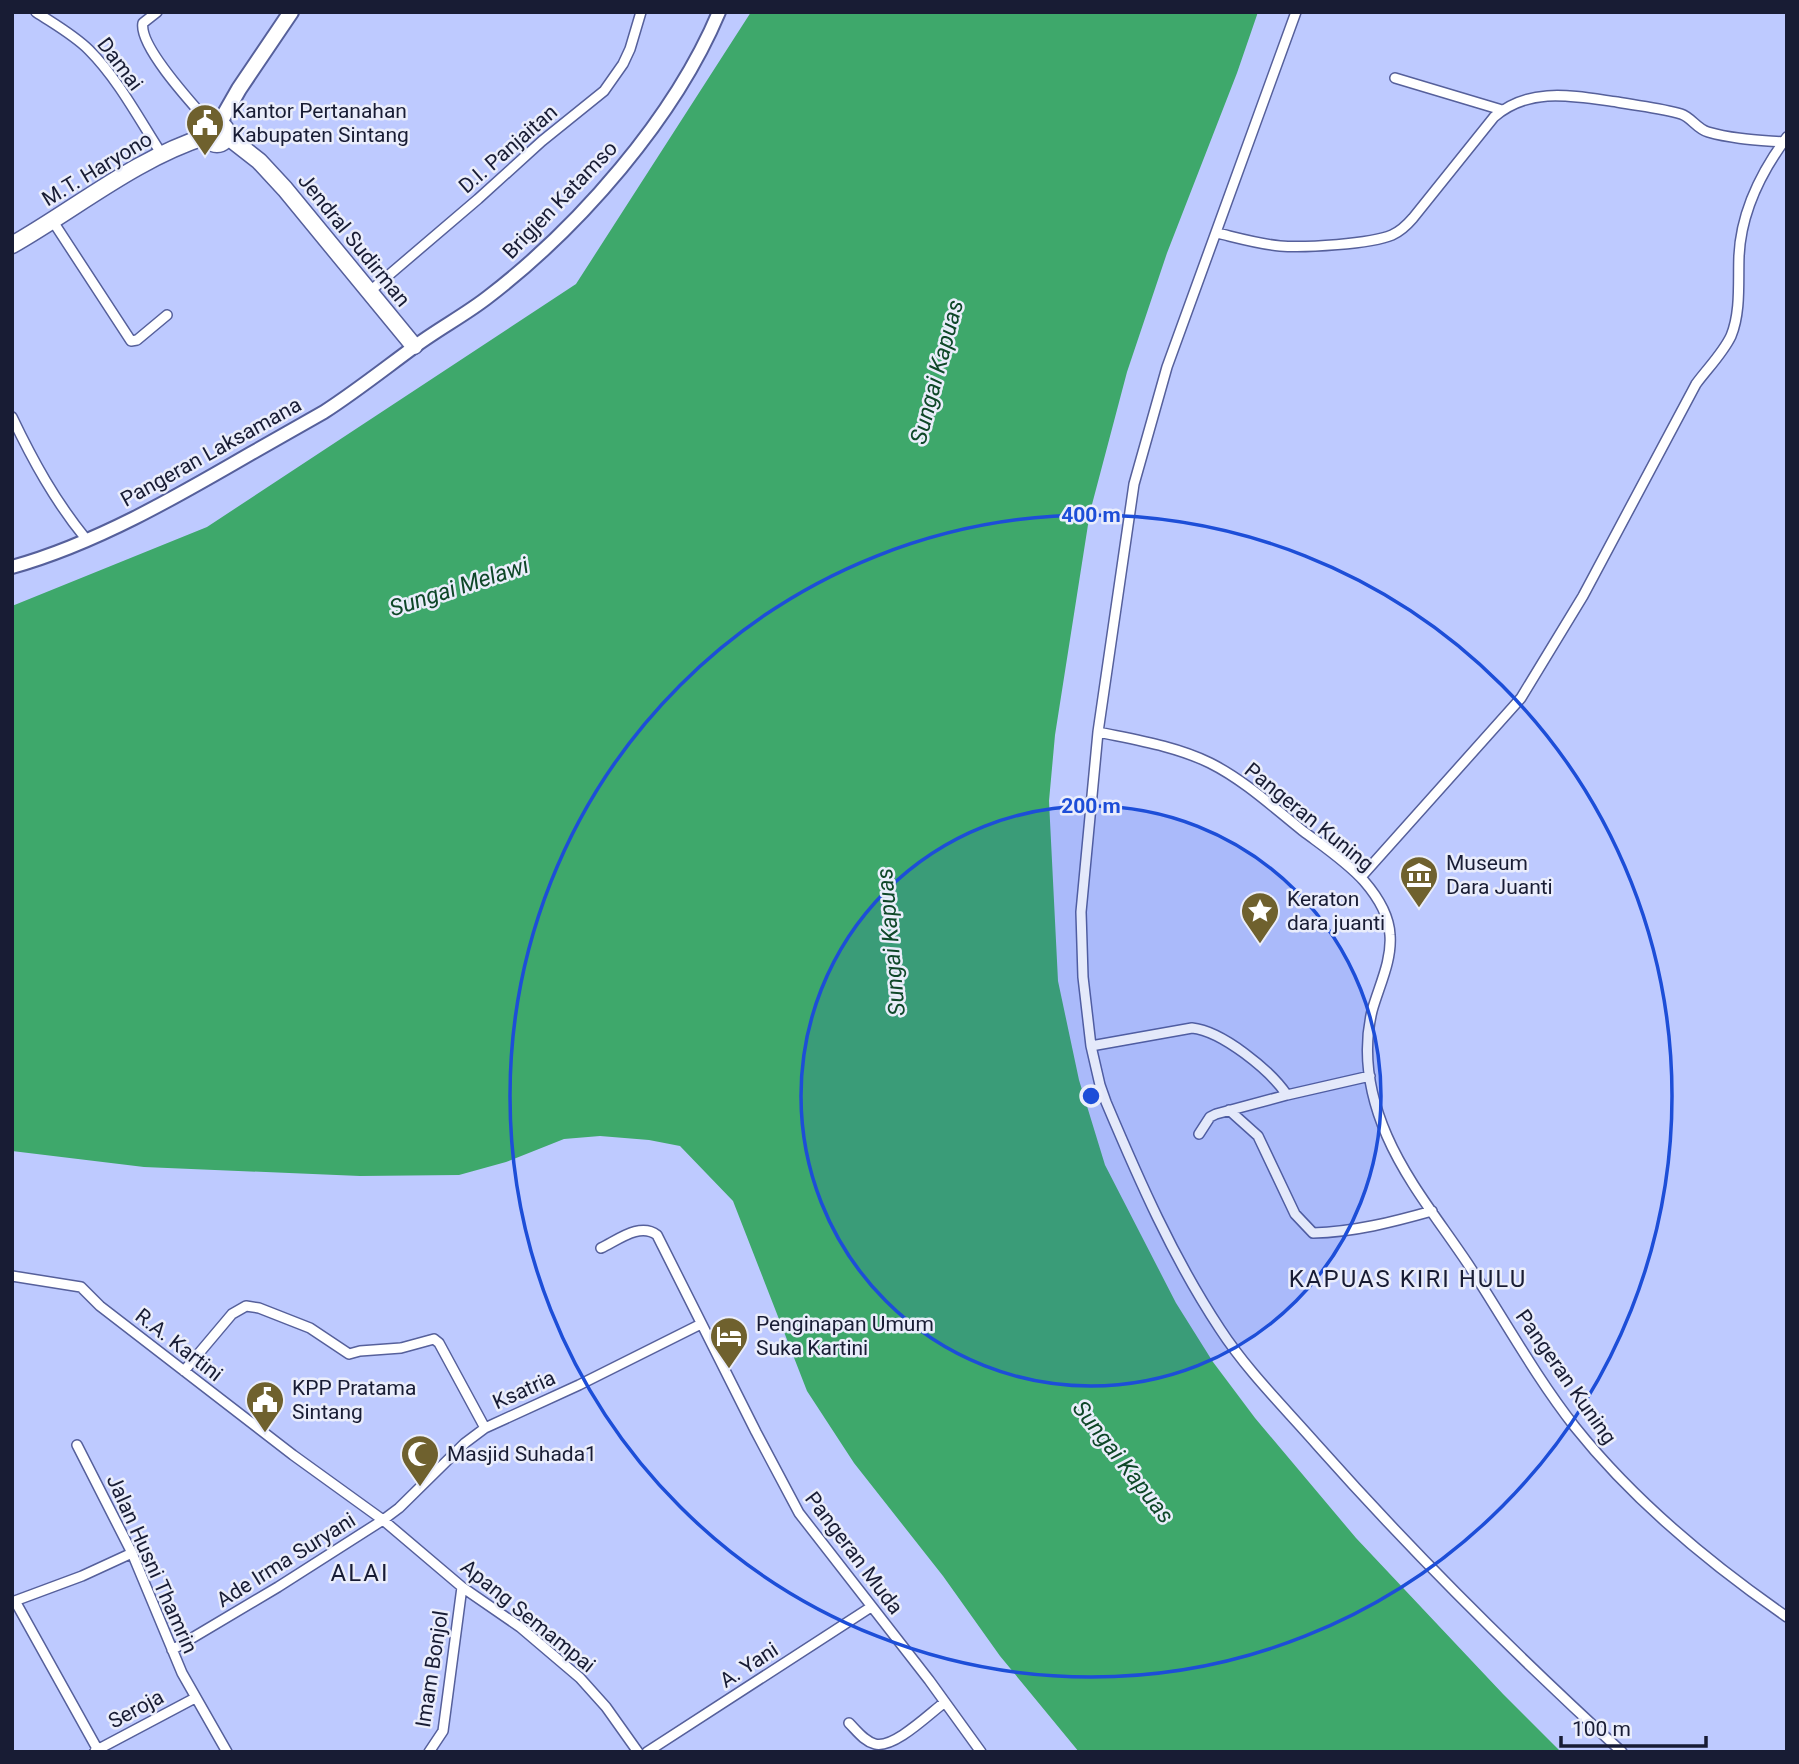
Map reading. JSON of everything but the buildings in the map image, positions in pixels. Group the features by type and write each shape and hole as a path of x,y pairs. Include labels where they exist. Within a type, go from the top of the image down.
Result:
{"highway":[{"name":"M.T. Haryono","path":"12,245 161,153 216,130"},
{"name":"Jendral Sudirman","path":"216,130 259,160 414,346"}],"main road":[{"path":"216,130 239,89 291,12"}],"street":[{"name":"Damai","path":"36,12 82,43 98,60 161,153"},
{"path":"157,12 143,23 142,29 146,38 176,86 216,130"},
{"name":"D.I. Panjaitan","path":"369,292 604,90 623,64 641,12"},
{"name":"Brigjen Katamso","path":"414,346 488,297 541,251 593,199 630,157 693,68 719,12"},
{"path":"1296,12 1167,367 1135,484 1098,733 1081,912 1083,977 1091,1046 1106,1102 1163,1229 1204,1304 1244,1362 1440,1578 1622,1752"},
{"path":"1395,78 1502,110"},
{"path":"1217,233 1280,246 1363,241 1391,236 1413,218 1502,110 1528,99 1557,94 1683,115 1706,132 1731,137 1785,140 1759,180 1744,219 1739,253 1738,298 1731,335 1726,346 1696,384 1583,596 1529,686 1470,757 1361,877"},
{"path":"52,220 131,341 144,335 167,315"},
{"name":"Pangeran Laksamana","path":"12,567 40,559 128,521 324,411 365,384 414,346"},
{"path":"12,417 42,478 86,539"},
{"name":"Pangeran Kuning","path":"1098,733 1157,745 1209,763 1243,784 1361,877 1383,910 1390,937 1385,971 1371,1014 1367,1053 1378,1114 1401,1165 1549,1391 1607,1464 1668,1525 1787,1617"},
{"path":"1091,1046 1198,1029 1228,1043 1266,1071 1287,1094"},
{"path":"1199,1134 1210,1117 1229,1110 1370,1076"},
{"path":"1229,1110 1258,1136 1295,1214 1313,1233 1338,1233 1432,1212"},
{"name":"Pangeran Muda","path":"601,1248 635,1231 650,1230 663,1243 701,1324 799,1513 981,1752"},
{"name":"R.A. Kartini","path":"12,1276 81,1287 100,1306 184,1371 383,1520"},
{"path":"184,1371 232,1314 246,1306 259,1308 310,1328 349,1354 401,1348 434,1339 439,1343 485,1427"},
{"name":"Ksatria","path":"383,1520 485,1427 579,1385 701,1324"},
{"name":"Jalan Husni Thamrin","path":"77,1445 132,1553 195,1698 227,1752"},
{"name":"Apang Semampai","path":"383,1520 462,1587 520,1627 580,1678 606,1707 638,1752"},
{"name":"Ade Irma Suryani","path":"172,1650 383,1520"},
{"path":"97,1751 14,1602 132,1553"},
{"name":"Imam Bonjol","path":"429,1752 443,1731 462,1587"},
{"name":"A. Yani","path":"647,1752 871,1607"},
{"name":"Seroja","path":"97,1751 195,1698"},
{"path":"849,1723 867,1741 878,1745 898,1738 945,1702"}],"water":[{"path":"751,12 1258,12 1167,253 1127,372 1090,512 1055,735 1049,801 1058,981 1079,1080 1105,1165 1176,1303 1213,1362 1255,1418 1356,1538 1561,1752 1079,1752 1000,1656 943,1576 854,1463 807,1391 733,1201 680,1146 649,1140 600,1136 564,1139 506,1162 459,1175 360,1176 144,1167 12,1151 12,606 207,527 576,284"}],"place":[{"name":"Kantor Pertanahan Kabupaten Sintang","path":"205,157"},
{"name":"Museum Dara Juanti","path":"1419,909"},
{"name":"Keraton dara juanti","path":"1260,945"},
{"name":"Penginapan Umum Suka Kartini","path":"729,1370"},
{"name":"KPP Pratama Sintang","path":"265,1434"},
{"name":"Masjid Suhada1","path":"420,1488"}],"district":[{"name":"KAPUAS KIRI HULU","path":"1408,1279"},
{"name":"ALAI","path":"360,1573"}],"water label":[{"name":"Sungai Kapuas","path":"937,372"},
{"name":"Sungai Melawi","path":"459,587"},
{"name":"Sungai Kapuas","path":"891,942"},
{"name":"Sungai Kapuas","path":"1123,1462"}]}
